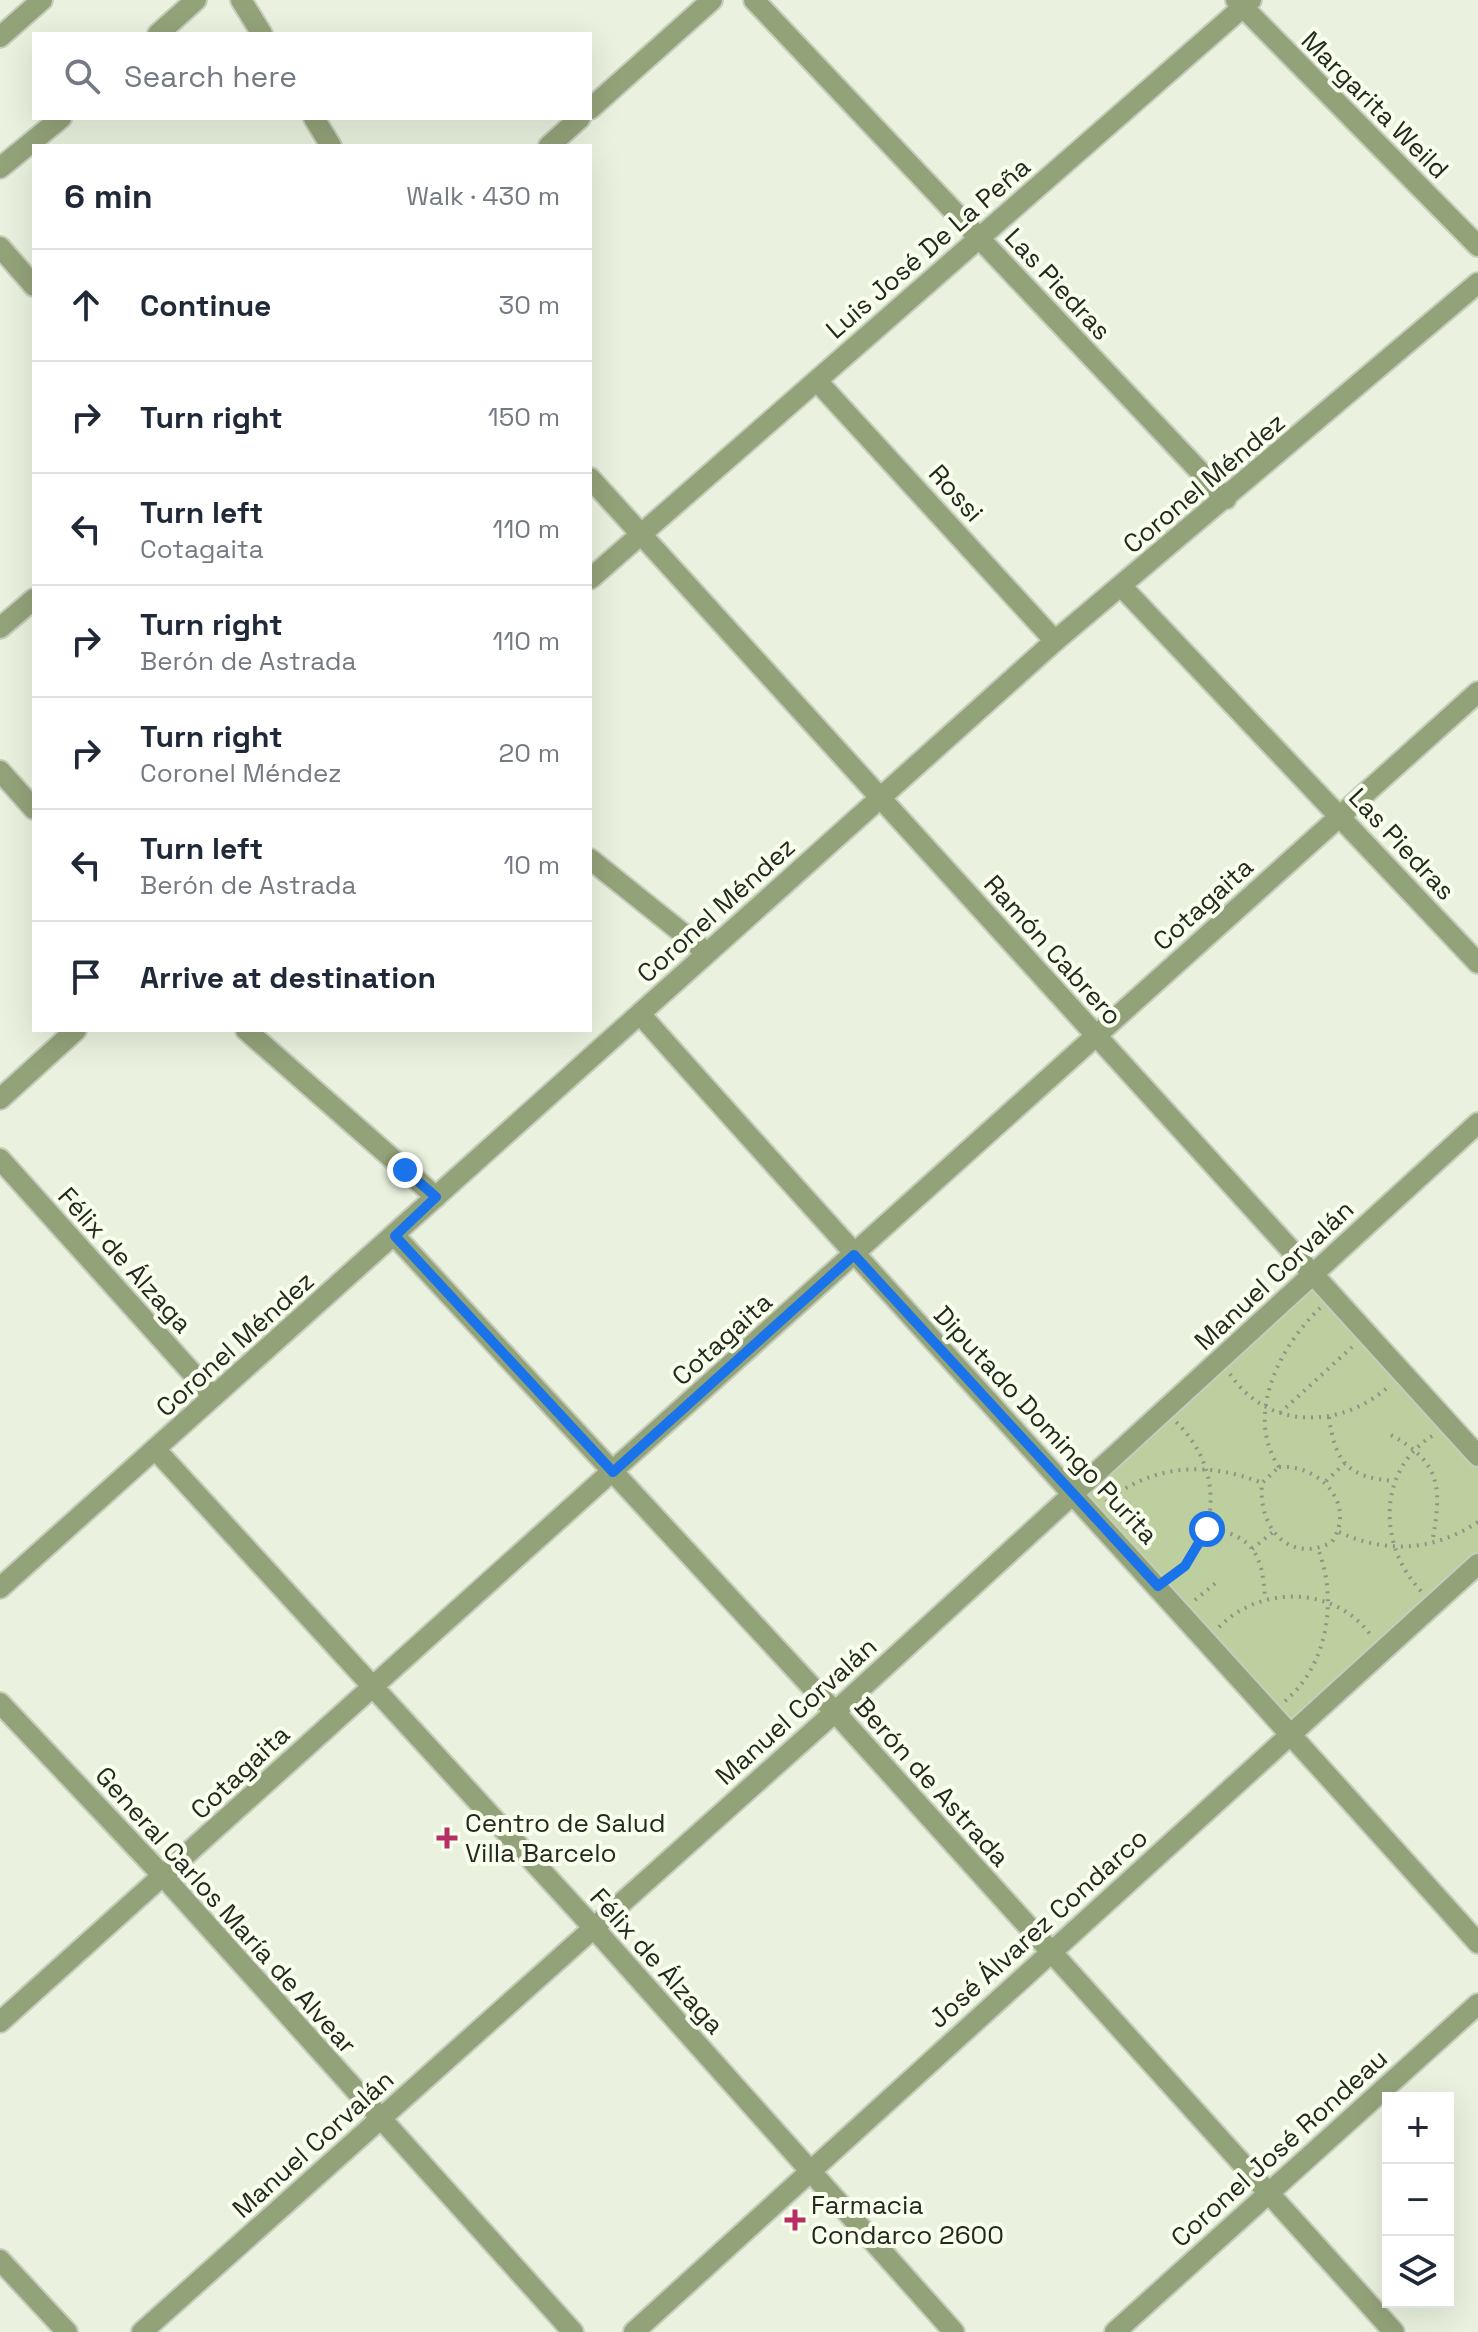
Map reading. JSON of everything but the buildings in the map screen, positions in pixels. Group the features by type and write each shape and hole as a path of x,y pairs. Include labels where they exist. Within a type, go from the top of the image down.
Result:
{"street":[{"path":"0,37 42,0"},
{"path":"160,32 196,0"},
{"path":"241,0 261,32"},
{"path":"592,107 712,0"},
{"name":"Las Piedras","path":"754,0 1226,499"},
{"name":"Luis José De La Peña","path":"592,577 1243,2"},
{"name":"Margarita Weild","path":"1243,2 1478,246"},
{"path":"0,168 59,120"},
{"path":"315,120 330,144"},
{"path":"551,144 578,120"},
{"path":"0,247 32,284"},
{"name":"Coronel Méndez","path":"0,1588 1055,641 1478,283"},
{"name":"Rossi","path":"817,381 1055,641"},
{"name":"Ramón Cabrero","path":"592,480 1478,1456"},
{"name":"Las Piedras","path":"1122,587 1478,963"},
{"path":"0,628 32,601"},
{"name":"Cotagaita","path":"0,2022 1478,692"},
{"path":"0,771 32,807"},
{"path":"592,861 706,952"},
{"name":"Diputado Domingo Purita","path":"640,1014 854,1255 1158,1586 1478,1943"},
{"path":"0,1099 74,1032"},
{"path":"248,1032 436,1197"},
{"name":"Manuel Corvalán","path":"142,2332 381,2120 592,1926 835,1712 1478,1123"},
{"name":"Félix de Álzaga","path":"0,1159 212,1395"},
{"name":"Berón de Astrada","path":"395,1236 835,1712 1394,2332"},
{"name":"Félix de Álzaga","path":"156,1450 592,1926 954,2332"},
{"name":"José Álvarez Condarco","path":"634,2332 1478,1564"},
{"name":"General Carlos María de Alvear","path":"0,1703 164,1877 573,2332"},
{"name":"Coronel José Rondeau","path":"1115,2332 1478,2004"},
{"path":"0,2260 67,2332"}],"path":[{"path":"1279,1467 1272,1456 1267,1437 1267,1408 1273,1376 1287,1348 1305,1323 1334,1295"},
{"path":"1280,1413 1367,1334"},
{"path":"1222,1359 1243,1390 1267,1408 1302,1419 1329,1417 1365,1405 1403,1374"},
{"path":"1158,1586 1185,1566 1207,1529 1212,1490 1207,1468 1196,1444 1163,1410"},
{"path":"1329,1417 1338,1456 1345,1463 1370,1479 1395,1481"},
{"path":"1436,1601 1407,1575 1394,1548 1388,1514 1395,1481 1416,1449 1450,1424"},
{"path":"1391,1435 1416,1449 1433,1473 1438,1489 1432,1543"},
{"path":"1325,1481 1345,1463"},
{"path":"1279,1467 1301,1469 1325,1481 1337,1497 1339,1532 1331,1543 1318,1549 1291,1544 1273,1532 1266,1523 1262,1509 1262,1483 1279,1467"},
{"path":"1096,1518 1106,1502 1138,1480 1178,1469 1207,1468 1240,1474 1262,1483"},
{"path":"1339,1532 1364,1544 1394,1548 1432,1543 1478,1522"},
{"path":"1207,1529 1228,1531 1259,1557 1265,1600"},
{"path":"1252,1549 1273,1532"},
{"path":"1271,1712 1291,1696 1315,1662 1327,1622 1328,1582 1318,1549"},
{"path":"1181,1612 1218,1581"},
{"path":"1208,1642 1237,1612 1265,1600 1300,1596 1329,1603 1360,1622 1379,1652"}],"green space":[{"path":"1315,1274 1478,1456 1478,1564 1290,1732 1074,1494"}],"place":[{"name":"Centro de Salud Villa Barcelo","path":"447,1838"},
{"name":"Farmacia Condarco 2600","path":"795,2220"}],"route":[{"path":"405,1170 436,1197 395,1236 613,1472 854,1255 1158,1586 1173,1577 1196,1554 1207,1529"}]}
